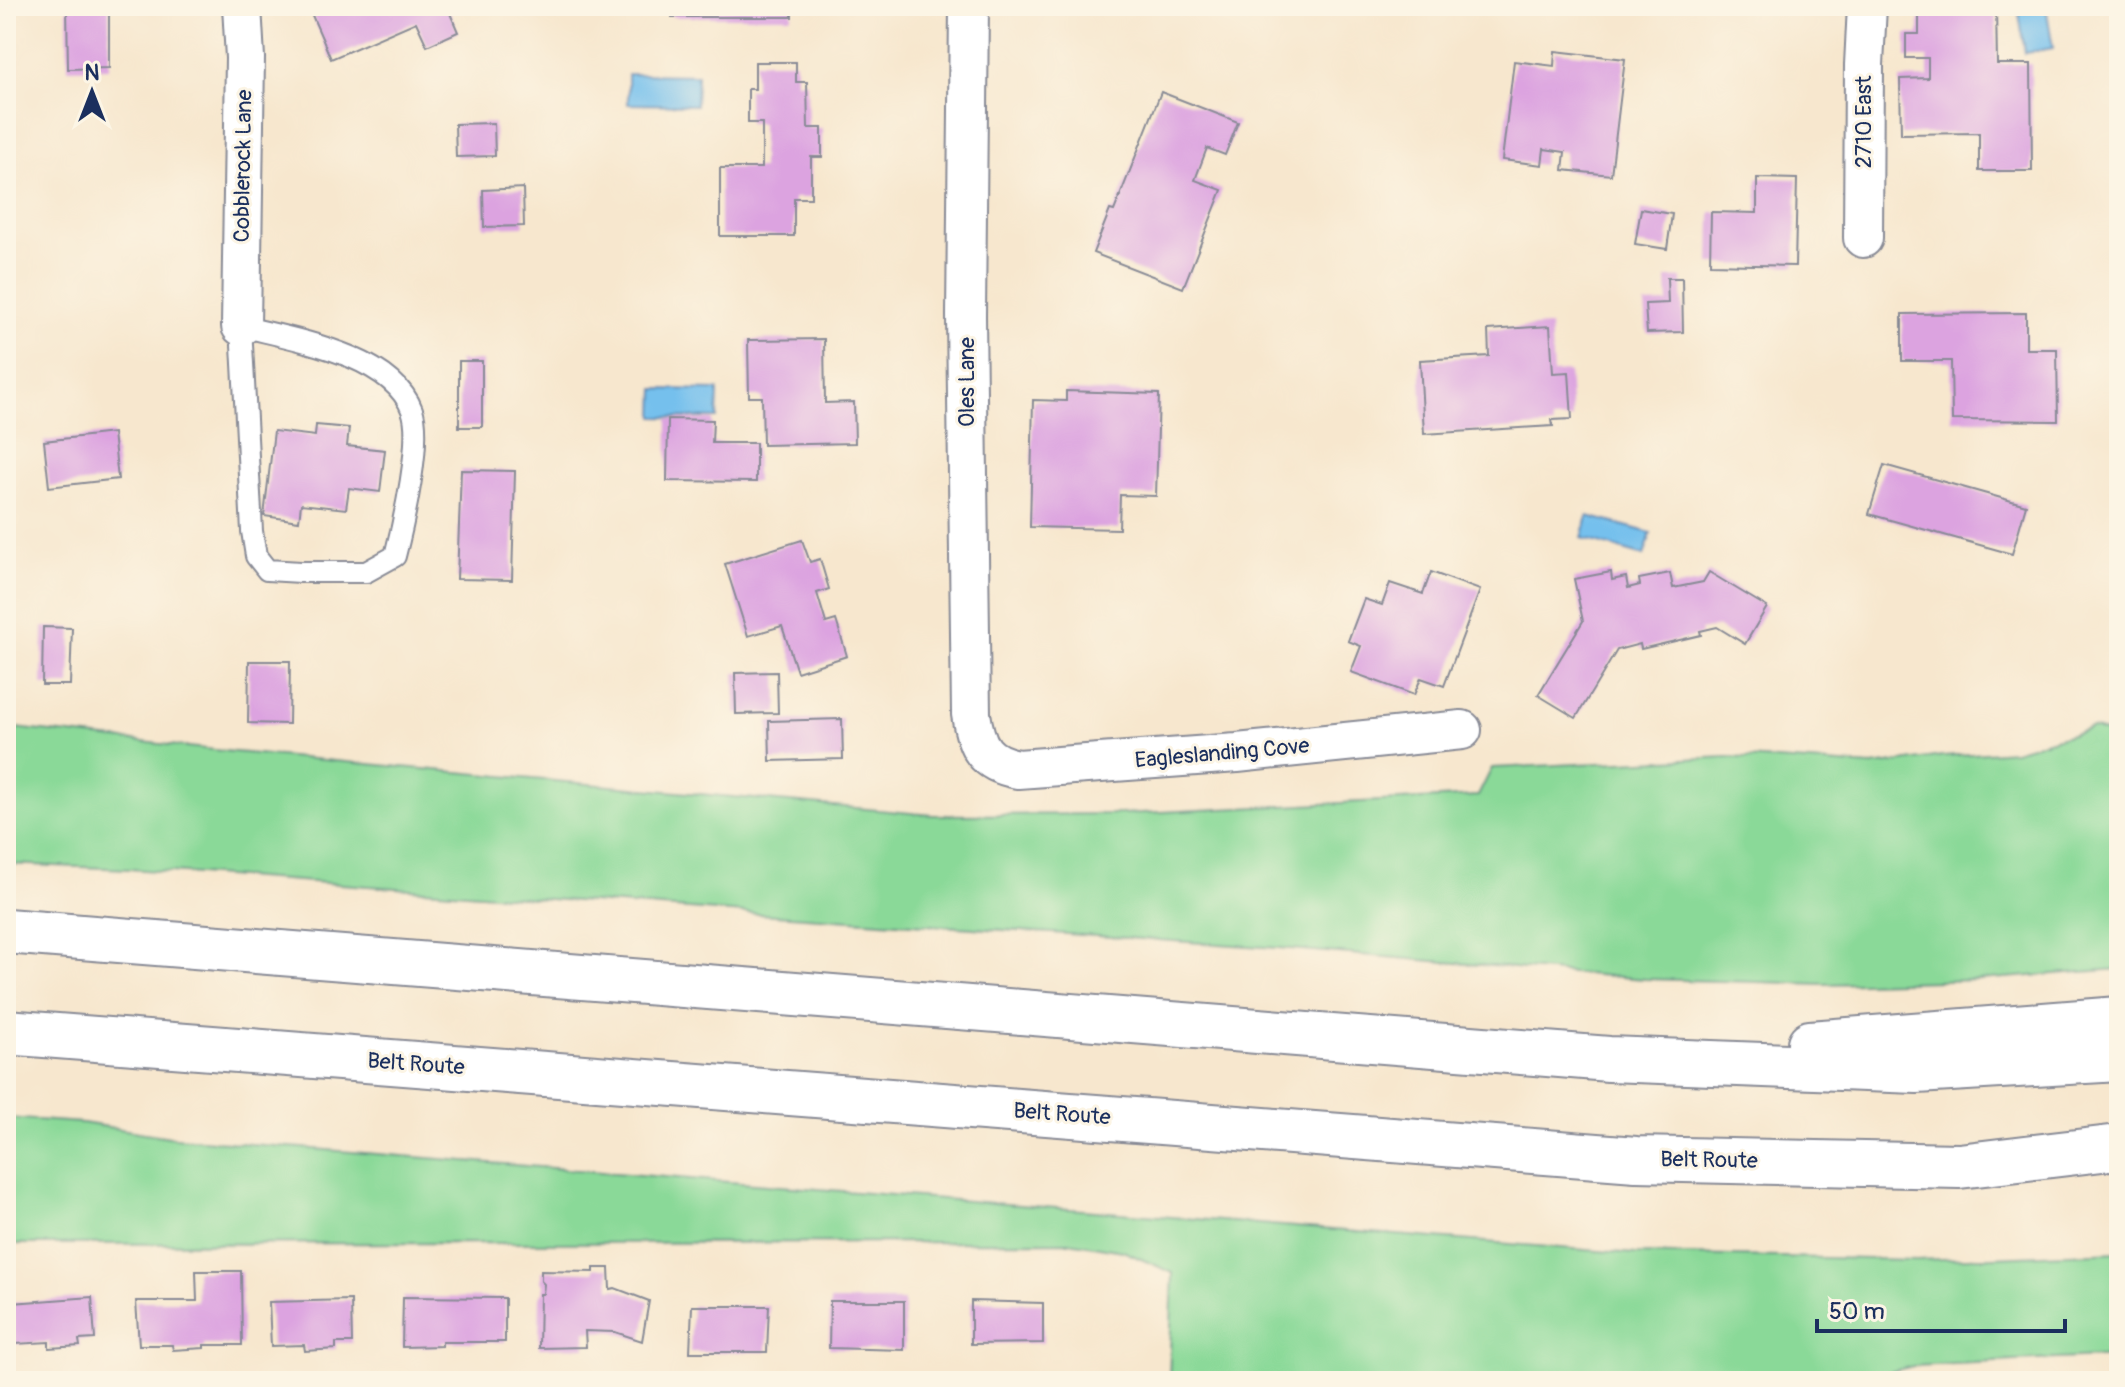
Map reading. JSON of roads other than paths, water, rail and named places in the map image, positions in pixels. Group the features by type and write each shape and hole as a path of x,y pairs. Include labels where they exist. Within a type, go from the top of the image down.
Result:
{"highway":[{"path":"6,931 1609,1059 1917,1071 2119,1059"},
{"path":"1609,1059 2119,1019"},
{"name":"Belt Route","path":"6,1032 1636,1159 1959,1166 2119,1147"},
{"path":"1959,1166 2119,1170"}],"street":[{"name":"Cobblerock Lane","path":"241,326 245,58 242,6"},
{"name":"Oles Lane","path":"969,6 966,331 971,714 977,742 986,755"},
{"name":"2710 East","path":"1863,238 1867,6"},
{"name":"Eagleslanding Cove","path":"986,755 994,762 1018,769 1237,753 1462,730"}],"lane":[{"path":"241,326 332,350 370,366 395,383 413,410 417,437 395,556 366,572 267,570 256,556 241,326"}],"water":[{"path":"2018,6 2046,6 2053,48 2025,53"},
{"path":"628,74 697,75 696,105 628,104"},
{"path":"655,389 718,390 717,418 654,417"},
{"path":"1588,516 1651,533 1644,556 1582,538"}]}
